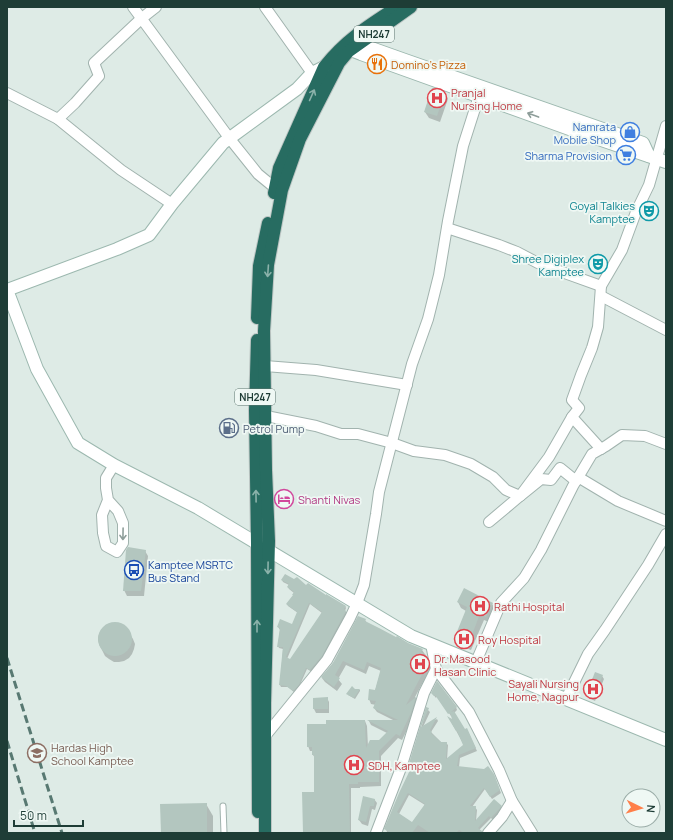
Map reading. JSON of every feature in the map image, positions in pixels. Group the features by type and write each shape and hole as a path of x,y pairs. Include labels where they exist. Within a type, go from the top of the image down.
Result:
{"highway":[{"name":"NH247","path":"266,833 266,664 269,550 261,441 259,266 278,189 300,139 339,64 357,34 397,7"},
{"name":"NH247","path":"258,833 257,543 261,441 266,416 260,402 265,366 264,331 268,265 278,189 279,168 324,67 333,55 410,7"}],"street":[{"path":"133,7 230,139 258,174 278,189"},
{"path":"58,119 75,103 99,76 94,63 142,18 156,7"},
{"path":"265,7 312,74"},
{"path":"351,45 361,54 574,131 657,159"},
{"path":"351,45 643,143 657,159"},
{"path":"339,64 324,67 312,74 297,89 223,144 172,204 149,235 117,249 7,290 37,369 78,443 114,465 198,508 411,636 666,740"},
{"path":"7,93 58,119 121,170 172,204"},
{"path":"257,747 327,660 350,618 364,585 379,492 412,364 428,319 439,275 463,146 479,96"},
{"path":"520,496 549,457 572,417 579,408 572,400 598,328 601,291 622,250 636,212 649,185 666,126"},
{"path":"447,228 499,245 559,271 601,291 666,330"},
{"path":"265,366 316,370 407,385"},
{"path":"266,416 316,426 341,434 358,434 392,443 414,451 445,455 471,464 493,477 506,490 520,496"},
{"path":"572,417 601,449"},
{"path":"476,662 500,603 524,578 541,550 577,479 592,454 622,435 645,436 666,444"},
{"path":"108,500 106,478 114,465"},
{"path":"489,522 541,479 551,480 560,468 618,501 666,521"},
{"path":"566,699 588,654 648,566 666,534"},
{"path":"432,644 436,669 469,712 499,770 512,801 532,833"},
{"path":"380,832 424,693 436,669"},
{"path":"488,833 502,817 512,801"}],"lane":[{"path":"223,806 224,833"}],"building":[{"path":"432,88 445,92 437,116 424,112"},
{"name":"Kamptee MSRTC Bus Stand","path":"128,547 146,550 141,591 123,591 126,550"},
{"path":"285,574 294,579 297,577 306,585 308,583 346,606 344,609 346,611 322,656 310,670 306,668 299,685 293,691 286,686 279,685 283,647 277,647 280,628 277,627 280,619 292,624 297,612 286,604 294,592 287,587 289,584 281,580","holes":["309,603 322,612 290,659 286,657"]},
{"path":"464,588 493,603 486,617 480,614 468,645 454,639 467,607 457,602"},
{"path":"358,616 366,619 365,621 396,637 397,636 408,643 423,649 421,652 426,655 428,663 406,705 416,697 411,713 400,736 396,734 379,751 379,782 358,782 358,784 349,784 350,833 303,833 302,792 314,792 314,755 312,755 312,747 307,747 307,724 326,724 326,720 365,720 366,748 370,740 379,740 388,731 367,720 398,720 373,708 376,701 368,700 369,689 375,690 381,668 367,662 364,670 343,661 335,675 340,678 334,687 321,677 333,663"},
{"path":"112,622 118,622 122,623 129,629 132,639 131,646 125,653 118,656 112,656 108,655 101,649 98,642 98,636 99,632 105,625"},
{"path":"595,672 603,675 593,698 586,695"},
{"path":"437,681 457,707 451,712 454,711 465,729 467,728 476,748 459,755 457,766 484,769 488,766 494,774 500,790 490,797 484,788 470,806 476,806 475,821 494,799 502,806 491,818 489,816 478,828 482,831 482,833 464,833 459,830 456,833 430,833 418,825 412,833 391,833 384,829 410,770 407,770 426,707 429,708 421,727 437,717 430,730 432,732 431,733 441,742 447,742 446,759 463,745 457,731 447,716 452,719 450,713 448,714 435,695 434,696 431,693","holes":["408,793 425,804 412,822 397,812"]},
{"path":"352,686 355,689 360,689 354,698 346,694"},
{"path":"328,697 328,709 313,709 313,698"},
{"path":"363,796 375,799 374,806 370,806 366,822 358,820"},
{"path":"207,803 207,833 161,833 160,804"}],"railway":[{"path":"7,658 62,833"},
{"path":"7,741 35,833"}],"place":[{"name":"Domino’s Pizza","path":"377,64"},
{"name":"Pranjal Nursing Home","path":"437,98"},
{"name":"Namrata Mobile Shop","path":"630,132"},
{"name":"Sharma Provision","path":"626,155"},
{"name":"Goyal Talkies Kamptee","path":"649,211"},
{"name":"Shree Digiplex Kamptee","path":"598,264"},
{"name":"Petrol Pump","path":"229,428"},
{"name":"Shanti Nivas","path":"284,499"},
{"name":"Kamptee MSRTC Bus Stand","path":"134,570"},
{"name":"Rathi Hospital","path":"480,606"},
{"name":"Roy Hospital","path":"464,639"},
{"name":"Dr. Masood Hasan Clinic","path":"420,664"},
{"name":"Sayali Nursing Home, Nagpur","path":"593,689"},
{"name":"Hardas High School Kamptee","path":"37,753"},
{"name":"SDH, Kamptee","path":"354,765"}]}
